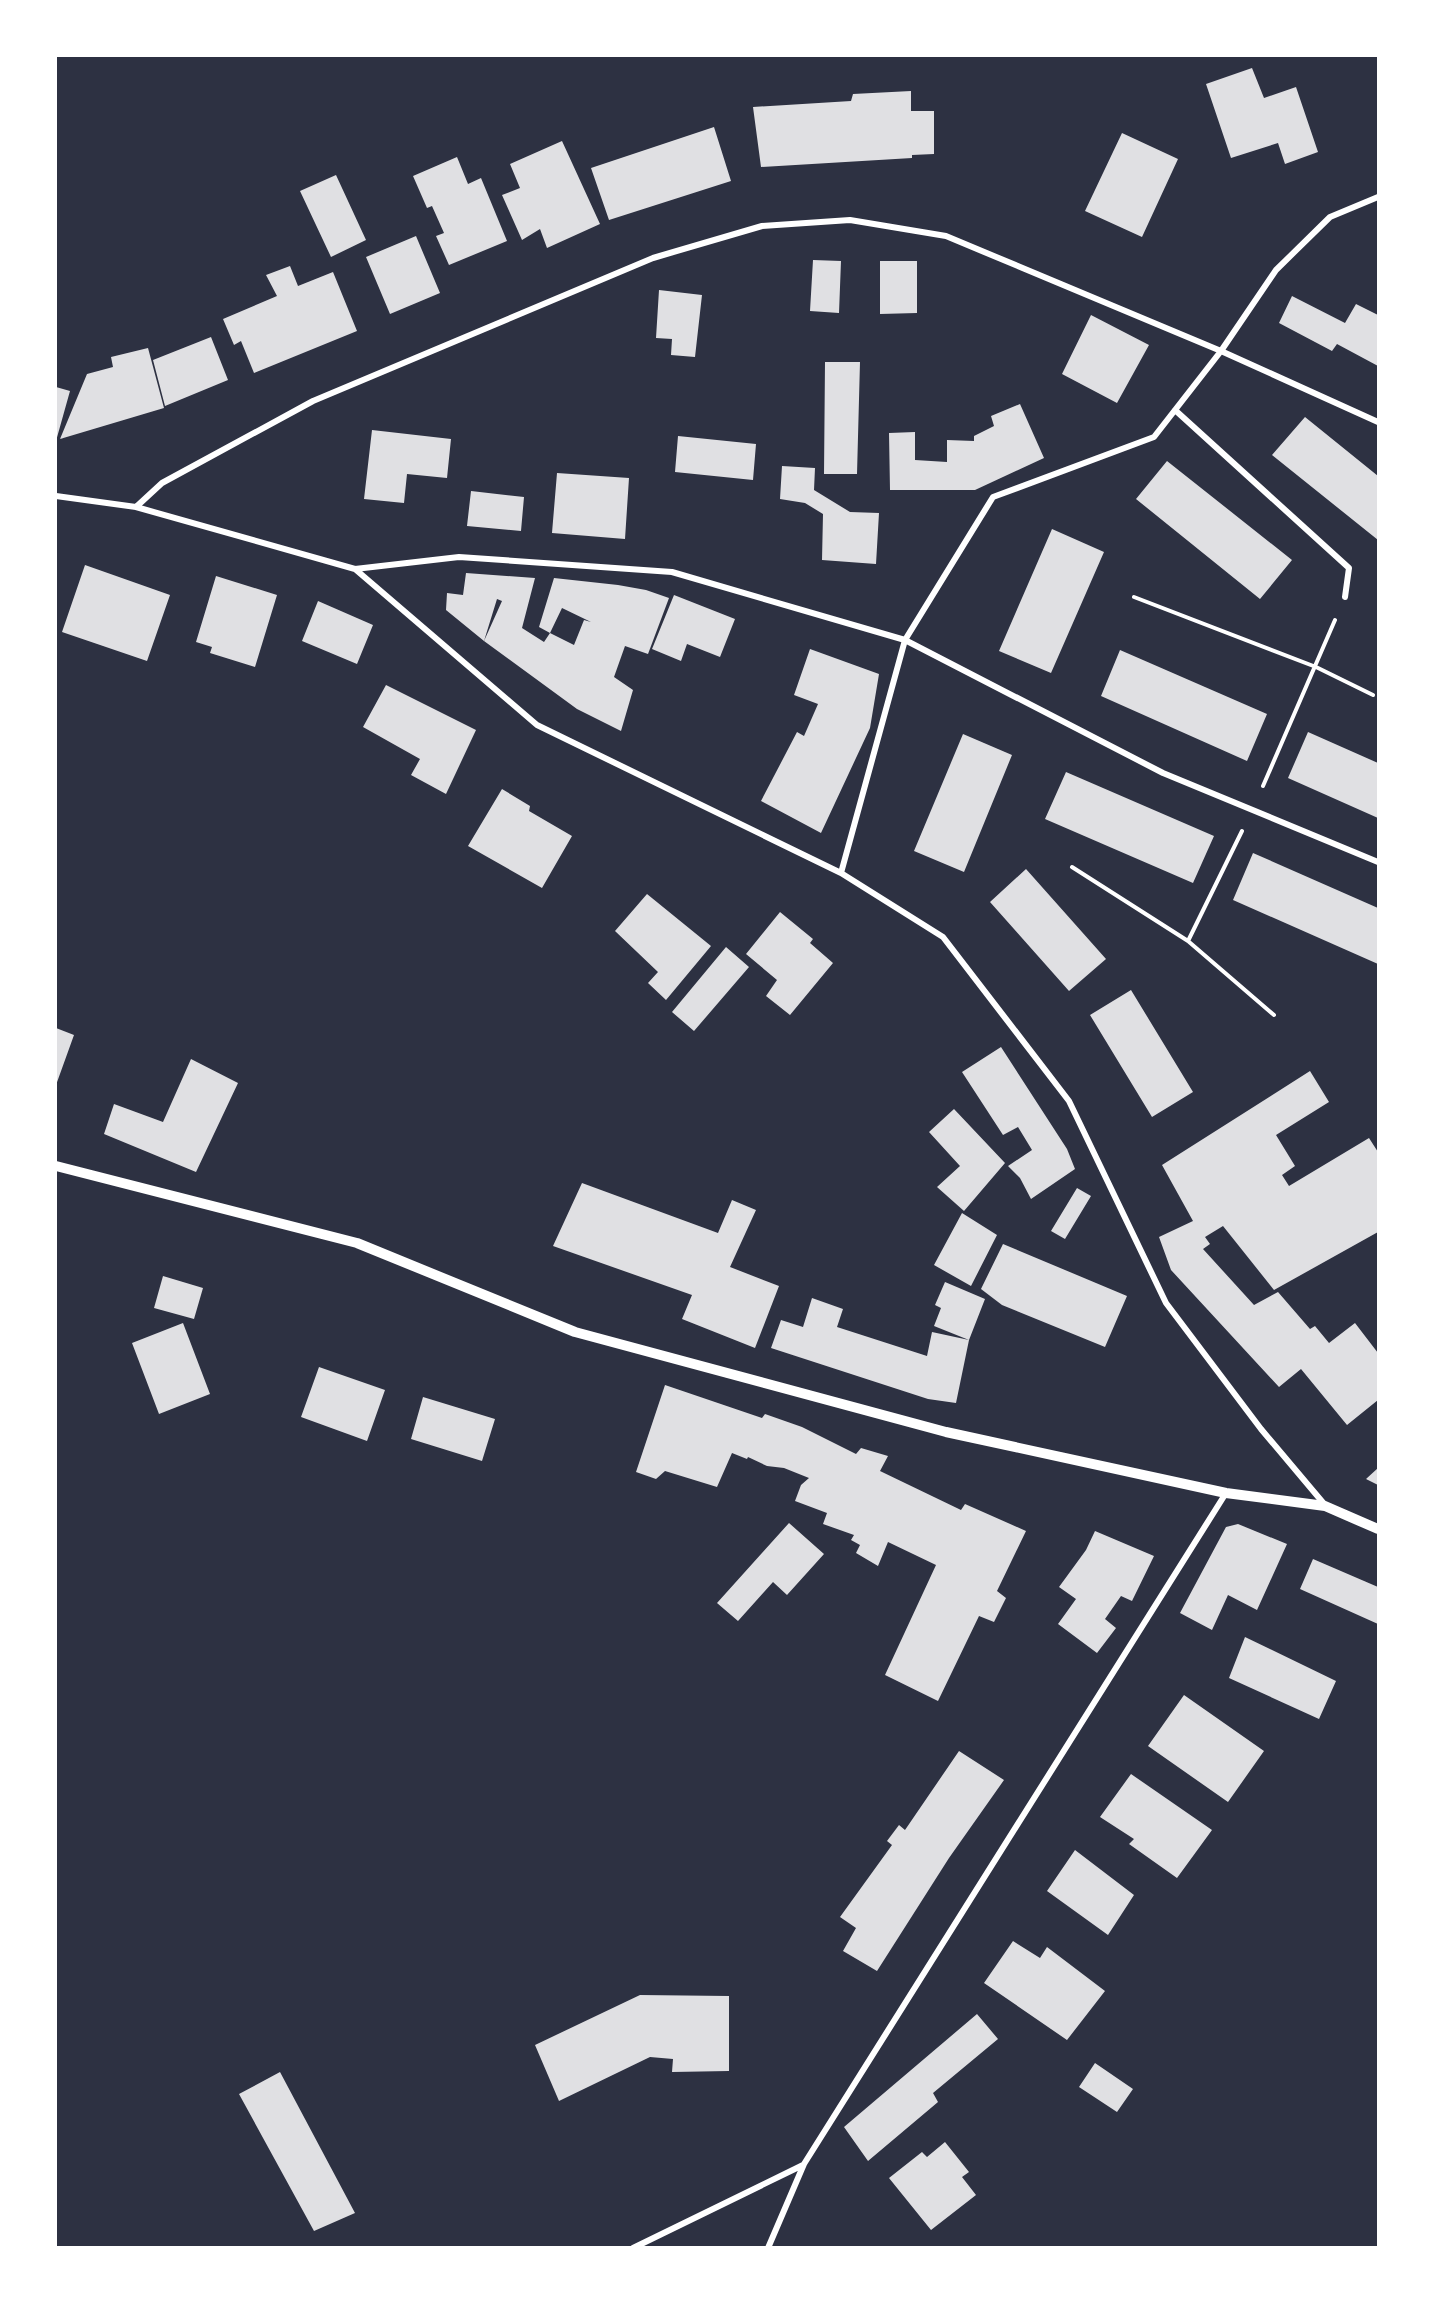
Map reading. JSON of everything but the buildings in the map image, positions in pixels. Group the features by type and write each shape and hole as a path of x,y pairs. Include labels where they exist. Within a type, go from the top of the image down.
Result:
{"street":[{"path":"841,873 905,640 993,497 1154,437 1221,351 1276,270 1330,217 1378,197"},
{"path":"136,507 162,483 313,401 653,258 762,226 850,220 946,236 1221,351 1378,422"},
{"path":"1175,410 1349,568 1345,597"},
{"path":"56,496 136,507 355,569 459,557 672,572 905,640 1163,772 1378,862"},
{"path":"355,569 537,724 841,873 943,937 1069,1101 1166,1303 1261,1429 1325,1506"},
{"path":"56,1166 357,1243 575,1332 946,1432 1226,1493 1325,1506 1378,1530"},
{"path":"768,2247 804,2164 1226,1493"},
{"path":"633,2247 804,2164"}],"path":[{"path":"1134,597 1316,667 1373,695"},
{"path":"1188,941 1274,1015"}]}
